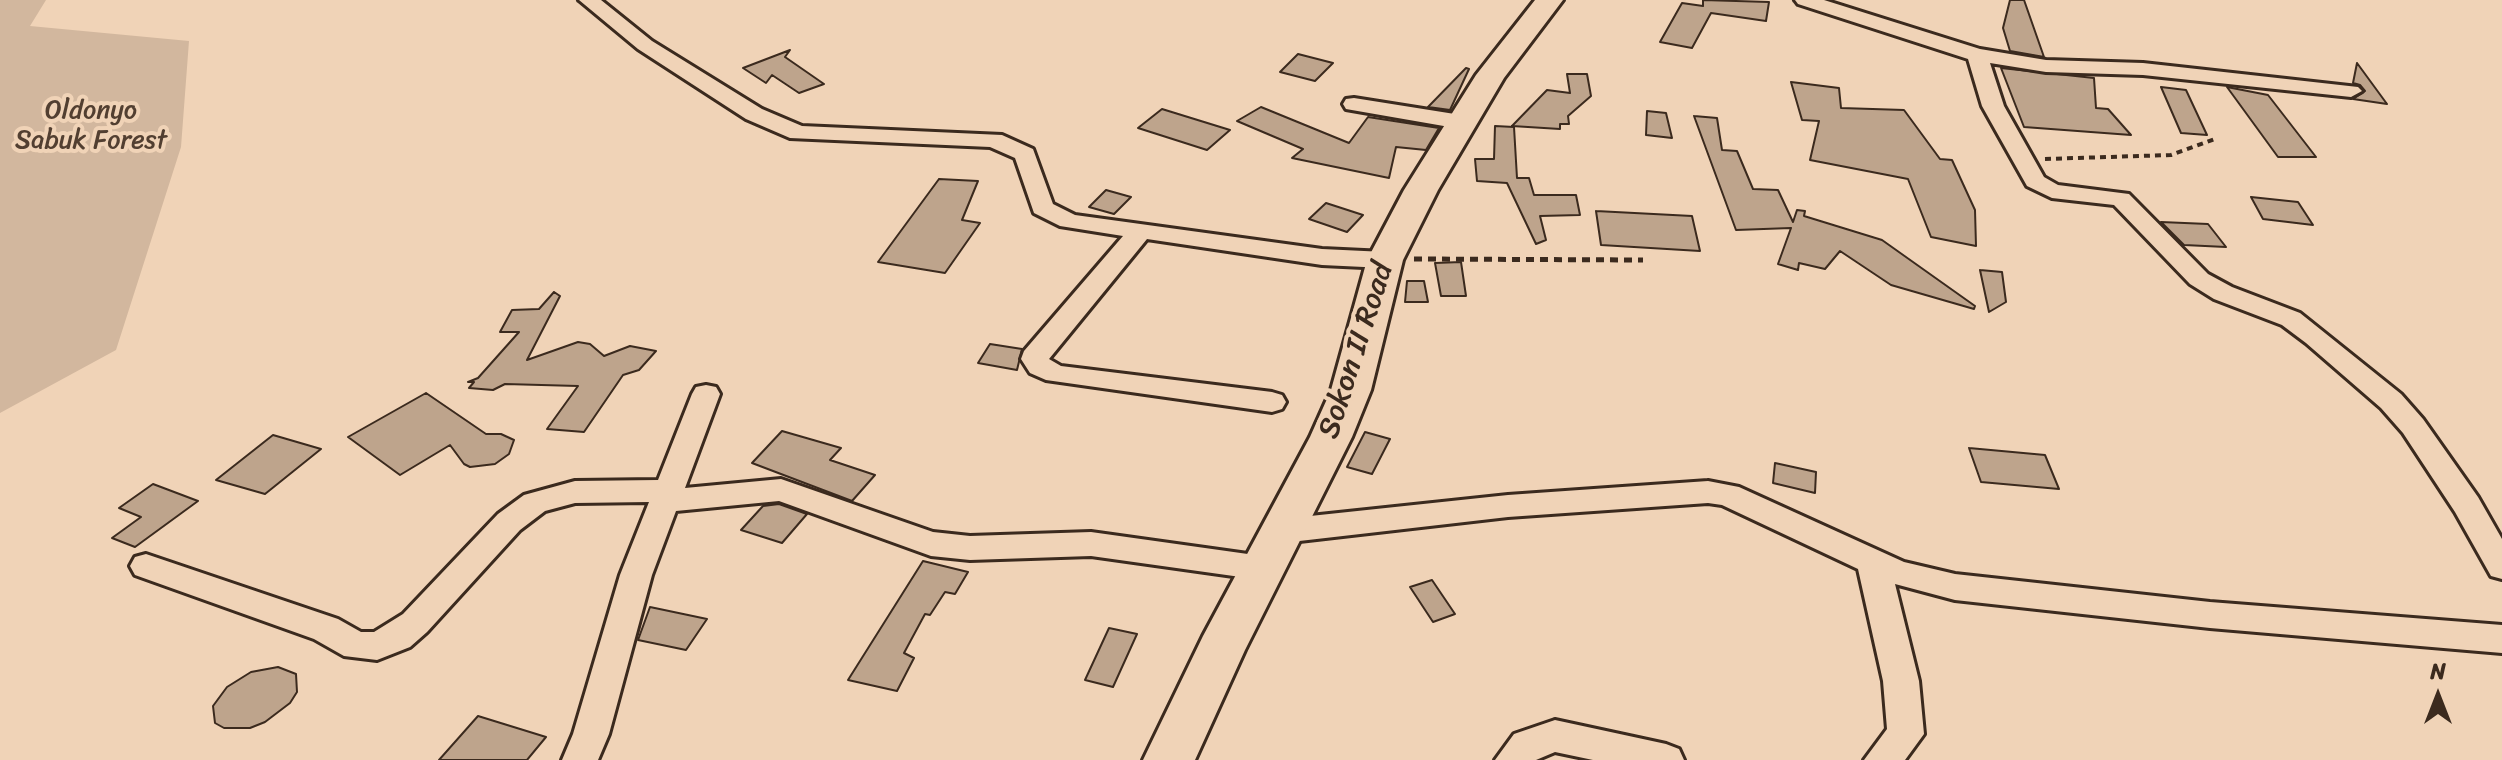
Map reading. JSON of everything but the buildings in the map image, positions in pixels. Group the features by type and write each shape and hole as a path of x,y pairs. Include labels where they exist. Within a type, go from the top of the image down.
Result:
{"street":[{"path":"589,0 645,45 776,125 816,136 994,140 1025,154 1037,201 1049,214 1069,221 1322,257 1385,260"},
{"name":"Sokon II Road","path":"1172,758 1351,390 1385,260 1461,122 1491,75 1549,0"},
{"path":"1805,0 1977,55 2046,66 2143,69 2351,91"},
{"path":"1977,55 1993,106 2020,160 2046,190 2121,199 2199,279 2223,293 2291,319 2316,337 2391,401 2413,426 2467,505 2502,567"},
{"path":"1354,104 1461,122"},
{"path":"1140,232 1049,335 1035,359 1040,367 1056,374 1272,402"},
{"path":"580,760 591,734 636,575 706,394"},
{"path":"146,566 368,648 398,637 415,623 509,522 535,503 575,492 667,496 781,490 931,544 970,548 1091,544 1262,568"},
{"path":"1282,531 1508,506 1708,492 1728,495 1873,562 1922,580 1955,587 2210,615 2502,639"},
{"path":"1873,562 1901,681 1906,734 1882,760"},
{"path":"1513,760 1527,745 1555,736 1666,760"}],"path":[{"path":"2020,160 2171,155 2215,139"},
{"path":"1385,260 1643,260"}],"green space":[{"name":"Oldonyo Sabuk Forest","path":"0,0 46,0 30,26 189,41 181,147 116,350 0,413"}]}
